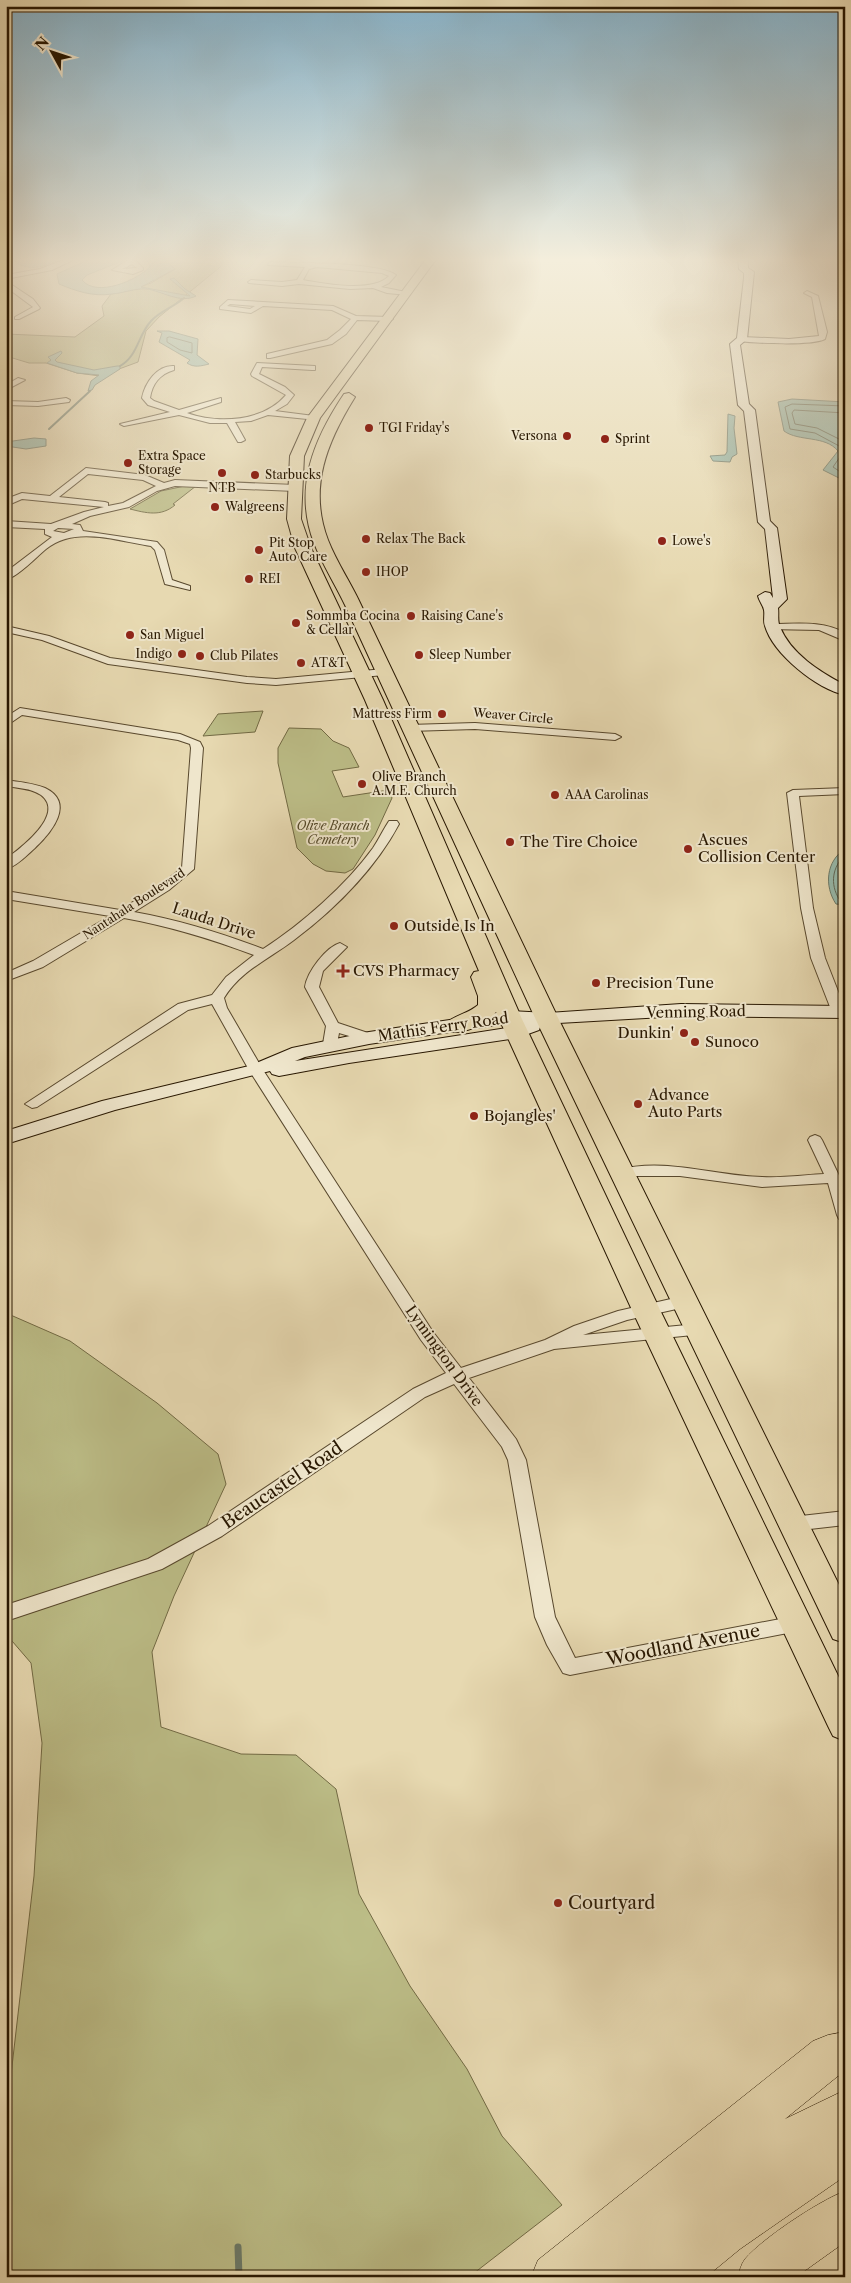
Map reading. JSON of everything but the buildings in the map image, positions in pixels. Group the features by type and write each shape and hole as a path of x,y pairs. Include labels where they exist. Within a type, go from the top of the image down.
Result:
{"highway":[{"path":"358,365 314,418 297,456 294,518 303,548 361,674 513,1024 652,1323 845,1726"},
{"path":"355,389 334,420 316,459 310,488 321,546 350,598 409,728 697,1330 845,1630"},
{"path":"455,1026 471,1019 490,1004 490,999 479,971 480,967 486,963"},
{"path":"555,2277 839,2050"},
{"path":"638,2270 804,2133 845,2112"},
{"path":"638,2270 723,2232 845,2149"},
{"path":"761,2277 780,2259 845,2214"}],"main road":[{"path":"738,365 744,405 749,410 756,478 764,522 771,528 780,599 771,606"},
{"path":"749,410 756,406 754,397"},
{"path":"761,554 758,527 764,522"},
{"path":"763,582 765,600 771,606 772,627 792,656 811,671 845,691"},
{"name":"Venning Road","path":"548,1019 681,1010 842,1012"},
{"name":"Mathis Ferry Road","path":"256,1070 288,1069 513,1024 548,1019"},
{"name":"Mathis Ferry Road","path":"6,1138 109,1105 256,1070 331,1035 369,1038 455,1026 513,1024"}],"street":[{"path":"171,368 160,372 146,392 146,398 151,403 203,420 230,421 251,419 267,413 284,402 290,395 278,386 259,378 256,374 260,365 312,368"},
{"path":"6,388 20,380"},
{"path":"6,403 38,404 66,400"},
{"path":"124,424 178,413 218,400"},
{"path":"267,413 314,418"},
{"path":"230,421 241,440"},
{"path":"51,500 86,471 145,478 163,486"},
{"path":"7,575 53,531 87,514 126,505 163,486 185,482 295,488"},
{"path":"6,503 12,498 22,496 110,505 115,508"},
{"path":"6,524 36,527 53,531 63,536 77,530 87,514"},
{"path":"53,531 77,530 154,544 159,550 168,582 187,588"},
{"path":"772,627 825,627 845,638"},
{"path":"6,629 28,633 108,661 247,680 276,682 384,672"},
{"name":"Nantahala Boulevard","path":"6,723 20,712 180,737 194,742 197,748 188,869 179,877 119,915 31,967 6,977"},
{"name":"Weaver Circle","path":"409,728 475,726 615,737"},
{"path":"6,783 32,788 45,793 51,800 54,808 46,830 34,844 6,865"},
{"path":"842,1012 816,950 807,908 793,793 845,791"},
{"name":"Lauda Drive","path":"218,998 223,987 233,976 288,938 338,893 386,839 393,824"},
{"name":"Lauda Drive","path":"6,895 158,920 210,934 264,954"},
{"path":"331,1035 312,987 312,981 315,974 340,947"},
{"path":"32,1104 183,1007 218,998 220,1008 256,1070"},
{"name":"Lymington Drive","path":"256,1070 427,1336 510,1444 517,1460 545,1617 557,1645 570,1667"},
{"path":"815,1140 834,1178 845,1215"},
{"path":"622,1172 640,1170 680,1171 762,1182 834,1178"},
{"name":"Beaucastel Road","path":"6,1613 155,1564 215,1532 419,1393 456,1376 551,1344 652,1323 684,1302"},
{"name":"Beaucastel Road","path":"551,1344 580,1330 652,1323 697,1330"},
{"path":"792,1524 845,1518"},
{"name":"Woodland Avenue","path":"570,1667 796,1624"}],"green space":[{"path":"51,365 131,365 100,376 77,373"},
{"path":"185,486 196,486 173,504 175,505 170,509 159,513 148,513 130,509 161,491"},
{"path":"263,711 255,732 203,736 218,714"},
{"name":"Olive Branch Cemetery","path":"289,728 321,729 333,741 349,748 359,767 332,771 343,797 389,790 392,798 375,835 353,869 345,873 326,871 313,864 297,848 278,763 278,748"},
{"path":"6,1313 70,1341 157,1403 218,1454 226,1484 174,1596 152,1652 161,1727 241,1754 296,1755 336,1789 359,1894 410,1986 467,2069 502,2136 562,2205 469,2277 6,2277 6,2118 34,1876 42,1743 31,1663 6,1634"}],"water":[{"path":"52,365 69,365 94,370 120,366 120,369 88,391 91,381 99,375 77,373"},
{"path":"189,365 207,365 200,366"},
{"path":"792,399 845,402 845,481 823,470 838,451 833,446 797,437 784,431 778,402"},
{"path":"728,414 735,416 734,428 737,454 732,457 730,462 713,461 710,456 725,455 727,452"},
{"path":"34,438 46,439 46,446 26,449 6,446 6,442"},
{"path":"845,849 845,905 836,904 832,897 829,874 834,860"}],"waterway":[{"path":"49,429 90,391"},
{"path":"238,2247 239,2277"}],"place":[{"name":"TGI Friday's","path":"369,428"},
{"name":"Versona","path":"567,436"},
{"name":"Sprint","path":"605,439"},
{"name":"Extra Space Storage","path":"128,463"},
{"name":"NTB","path":"222,473"},
{"name":"Starbucks","path":"255,475"},
{"name":"Walgreens","path":"215,507"},
{"name":"Relax The Back","path":"366,539"},
{"name":"Lowe's","path":"662,541"},
{"name":"Pit Stop Auto Care","path":"259,550"},
{"name":"IHOP","path":"366,572"},
{"name":"REI","path":"249,579"},
{"name":"Raising Cane's","path":"411,616"},
{"name":"Sommba Cocina & Cellar","path":"296,623"},
{"name":"San Miguel","path":"130,635"},
{"name":"Indigo","path":"182,654"},
{"name":"Sleep Number","path":"419,655"},
{"name":"Club Pilates","path":"200,656"},
{"name":"AT&T","path":"301,663"},
{"name":"Mattress Firm","path":"442,714"},
{"name":"Olive Branch A.M.E. Church","path":"362,784"},
{"name":"AAA Carolinas","path":"555,795"},
{"name":"The Tire Choice","path":"510,842"},
{"name":"Ascues Collision Center","path":"688,849"},
{"name":"Outside Is In","path":"394,926"},
{"name":"CVS Pharmacy","path":"343,971"},
{"name":"Precision Tune","path":"596,983"},
{"name":"Dunkin'","path":"684,1033"},
{"name":"Sunoco","path":"695,1042"},
{"name":"Advance Auto Parts","path":"638,1104"},
{"name":"Bojangles'","path":"474,1116"},
{"name":"Courtyard","path":"558,1903"}]}
